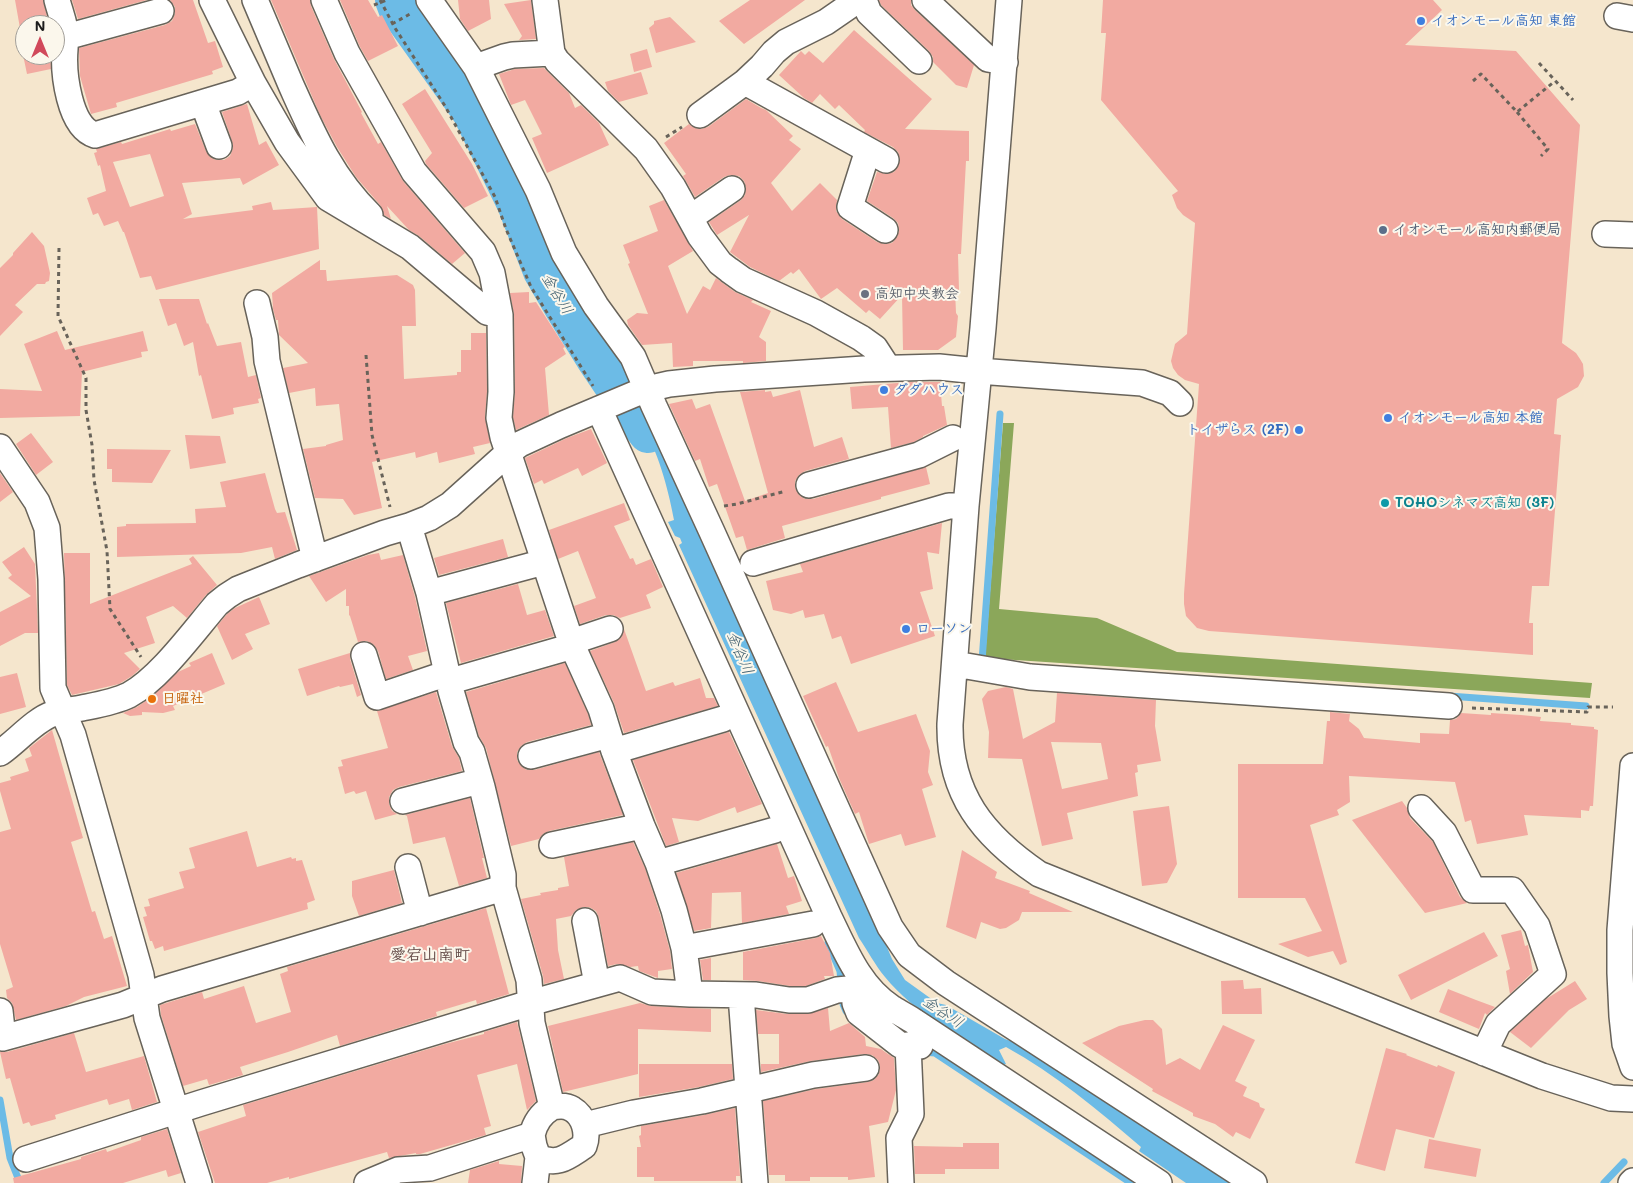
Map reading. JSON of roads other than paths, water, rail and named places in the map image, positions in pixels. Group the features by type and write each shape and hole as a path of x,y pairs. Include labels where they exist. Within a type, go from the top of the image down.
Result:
{"street":[{"path":"57,0 66,37 64,50 65,73 70,103 81,126 88,133 95,135 203,103 238,92 253,83"},
{"path":"212,0 253,83 287,142 328,198 410,246 487,312 500,315"},
{"path":"255,0 313,135 329,166 358,204 388,233"},
{"path":"324,0 347,53 414,172 483,252 492,273 500,315 501,392 499,418 508,452 572,645 601,709 674,910 684,948 690,994"},
{"path":"429,0 476,67 538,190 564,253 596,306 633,357 642,391 654,406 890,928 909,955 946,983 1254,1183"},
{"path":"545,0 552,53 557,61 646,149 673,188 712,252 729,270 743,280 816,313 875,348 888,368"},
{"path":"700,115 745,82 786,42 826,22 858,0"},
{"path":"864,0 869,13 919,61"},
{"path":"925,0 988,59 1005,62"},
{"path":"1009,0 966,506 950,741 954,770 964,794 994,839 1039,874 1542,1076 1611,1098 1633,1099"},
{"path":"66,37 161,11"},
{"path":"476,67 513,55 552,53"},
{"path":"745,82 877,155 850,207 885,230"},
{"path":"203,103 220,146"},
{"path":"690,218 732,189"},
{"path":"1605,234 1633,235"},
{"path":"257,303 265,337 267,361 315,559"},
{"path":"0,753 42,718 62,711 81,709 114,701 128,696 140,688 153,677 227,596 238,589 429,518 450,505 508,452 520,444 642,391 669,384 715,378 888,368 939,367 978,372 1142,383 1170,393 1180,403"},
{"path":"603,407 851,963 870,989 891,1008 916,1022 1159,1183"},
{"path":"809,485 919,455 953,438"},
{"path":"0,447 38,502 46,528 52,579 53,688 76,744 141,975 147,1018 199,1183"},
{"path":"753,563 949,506 966,506"},
{"path":"402,528 429,593 448,677 466,742 472,752 480,781 503,875 503,888 529,980 532,1023 552,1107"},
{"path":"429,593 544,562"},
{"path":"364,655 377,697 436,677 458,679 566,648 580,639 610,629"},
{"path":"955,664 1030,677 1449,706"},
{"path":"531,756 612,743 723,719"},
{"path":"1633,766 1620,930 1620,973 1625,1044 1633,1067"},
{"path":"403,801 480,781"},
{"path":"1421,808 1444,833 1473,890 1512,890 1537,926 1553,974 1498,1024 1484,1053"},
{"path":"552,845 642,826"},
{"path":"658,863 776,830"},
{"path":"408,866 420,913"},
{"path":"0,1011 3,1038 123,1005 162,989 503,888"},
{"path":"585,921 597,984"},
{"path":"684,948 813,924"},
{"path":"26,1159 201,1103 530,1003 620,978 652,992 756,995 789,1000 808,1000 842,990 896,1022 916,1022"},
{"path":"842,990 860,1013 900,1045 912,1049 911,1114 899,1138 901,1183"},
{"path":"741,995 755,1183"},
{"path":"585,1125 634,1113 702,1101 813,1075 866,1068"},
{"path":"535,1146 546,1160 554,1162 566,1158 584,1146 586,1137 585,1125 573,1109 566,1106 552,1107 539,1118 534,1126 535,1183"},
{"path":"367,1183 398,1170 430,1168 535,1146"}],"water":[{"path":"636,404 659,446 868,902 892,959 905,980 937,1003 946,1005 1005,1039 1019,1044 1234,1183 1186,1183 1139,1151 1141,1147 1125,1133 1076,1093 1042,1069 1006,1047 999,1050 1006,1064 1003,1065 925,1014 897,990 881,972 859,938 679,545 682,543 680,538 675,536 668,522 674,520 660,463 651,442 646,434 620,410"}],"waterway":[{"name":"金谷川","path":"395,0 398,8 472,112 517,204 543,271 595,357 648,433"},
{"path":"985,661 982,661 1000,414"},
{"path":"1449,696 1586,706"},
{"path":"828,943 840,971 843,1004 846,1011"},
{"path":"923,1052 935,1053 1131,1183"},
{"path":"0,1100 10,1158 20,1183"},
{"path":"1604,1183 1624,1162"}],"place":[{"name":"イオンモール高知 東館","path":"1421,21"},
{"name":"イオンモール高知内郵便局","path":"1383,230"},
{"name":"高知中央教会","path":"865,294"},
{"name":"ダダハウス","path":"884,390"},
{"name":"イオンモール高知 本館","path":"1388,418"},
{"name":"トイザらス (2F)","path":"1299,430"},
{"name":"TOHOシネマズ高知 (3F)","path":"1385,503"},
{"name":"ローソン","path":"906,629"},
{"name":"日曜社","path":"152,699"}],"district":[{"name":"愛宕山南町","path":"430,955"}]}
